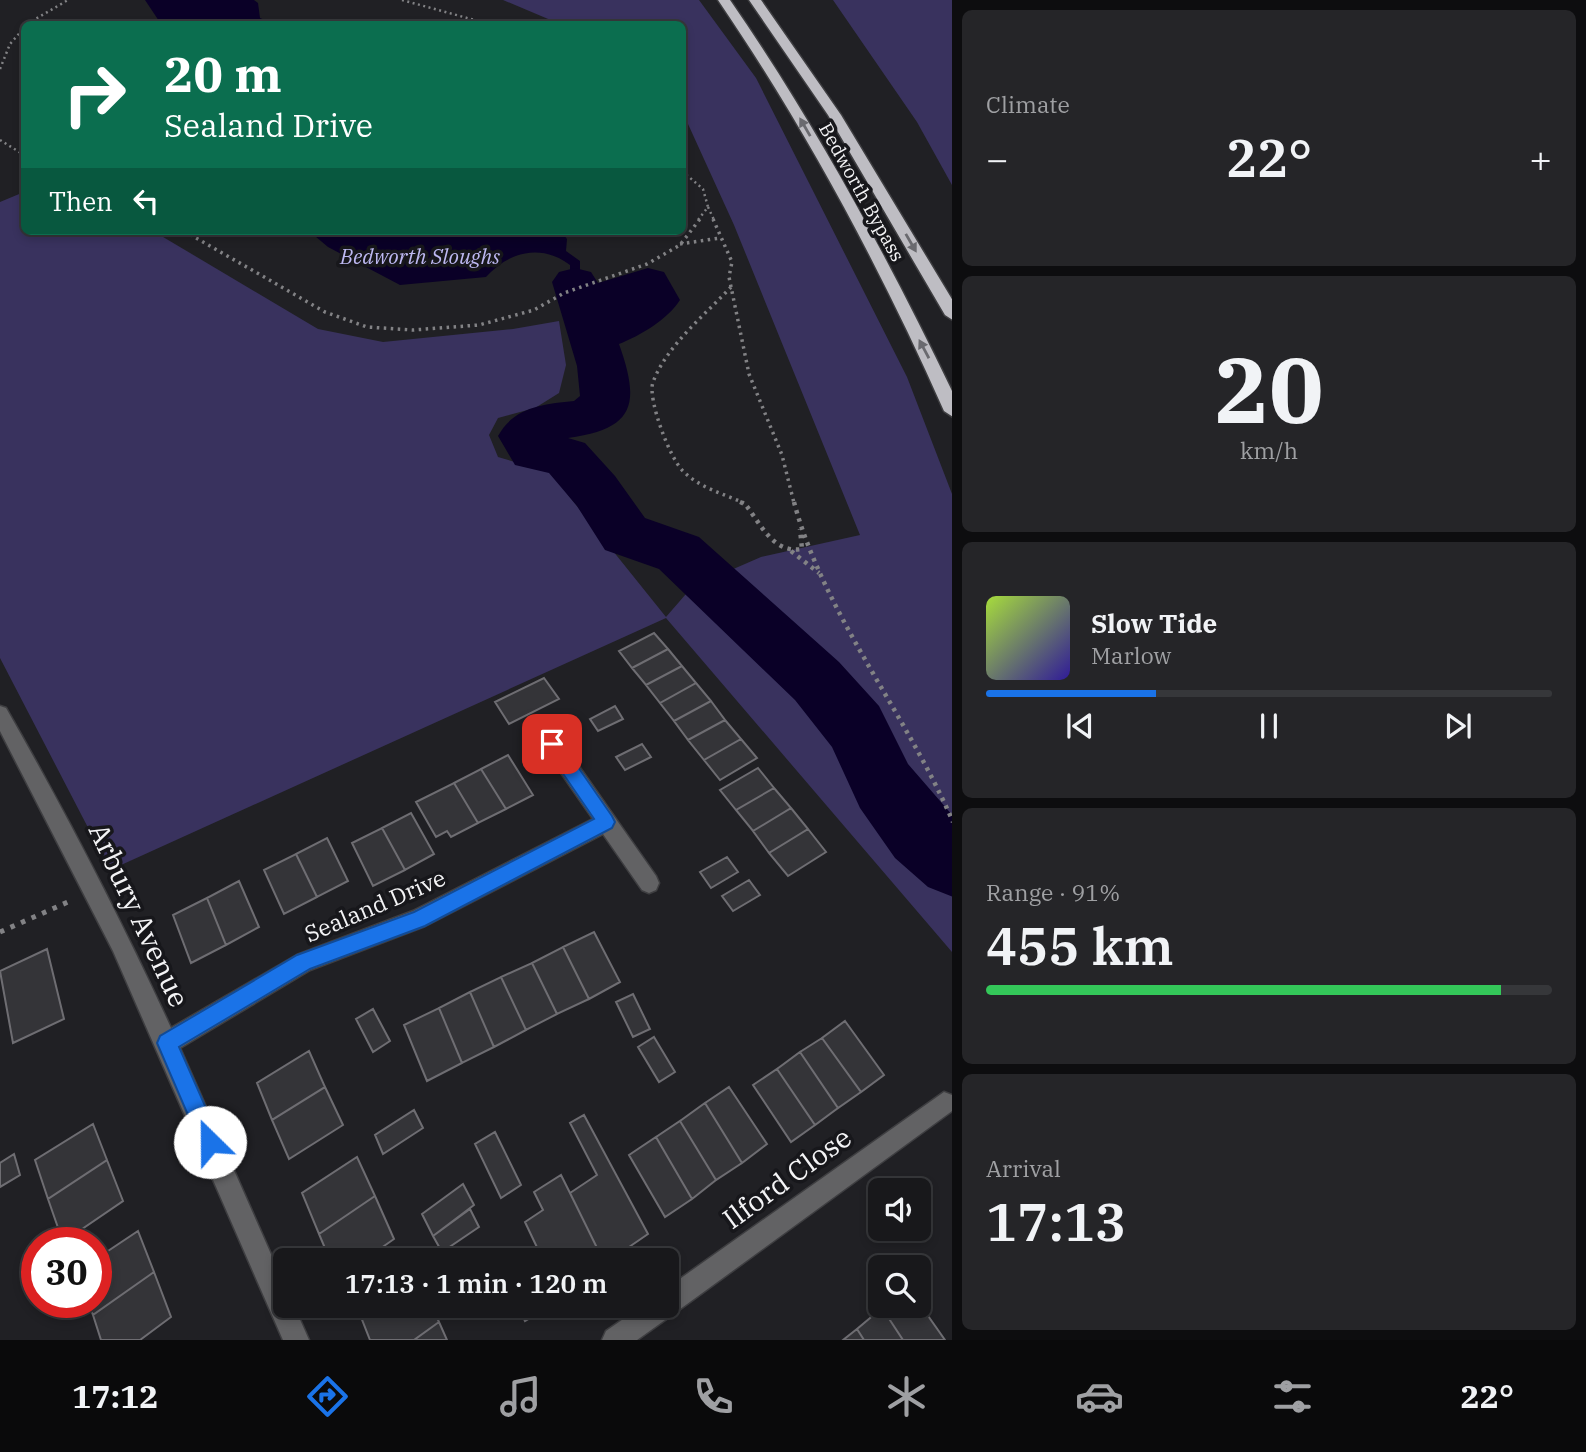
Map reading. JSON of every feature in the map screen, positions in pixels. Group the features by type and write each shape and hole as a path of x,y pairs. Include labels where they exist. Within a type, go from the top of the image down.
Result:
{"highway":[{"name":"Bedworth Bypass","path":"724,0 768,63 841,190 934,368 952,409"},
{"name":"Bedworth Bypass","path":"755,0 801,60 881,190 952,313"}],"street":[{"name":"Arbury Avenue","path":"0,714 58,813 167,1043 296,1340"},
{"path":"552,744 649,883"},
{"name":"Sealand Drive","path":"167,1043 304,962 418,919 606,822"},
{"name":"Ilford Close","path":"679,1294 944,1103"},
{"name":"Ilford Close","path":"615,1340 646,1318"}],"path":[{"path":"34,21 68,0"},
{"path":"402,0 478,21"},
{"path":"0,69 10,44 21,32"},
{"path":"0,140 21,153"},
{"path":"686,174 703,189 720,238 731,255 731,287 749,374 782,455 799,521 819,574 933,776 952,820"},
{"path":"680,245 708,207"},
{"path":"191,235 254,274 325,312 367,327 413,330 479,325 534,310 564,293 648,264 680,245 720,238"},
{"path":"731,287 669,353 652,384 658,421 681,470 700,484 745,504 778,547 791,551 819,574"},
{"path":"791,551 802,549 799,521"},
{"path":"0,932 94,890"}],"shaded area":[{"path":"503,0 699,0 756,78 907,377 952,494 952,952 666,618 110,870 0,658 0,202 21,193 21,235 160,235 318,329 383,342 513,329 559,321 566,365 559,393 535,408 498,418 489,435 498,457 556,474 568,495 666,617 692,587 761,557 860,535 734,225 686,120 686,21 553,21"},
{"path":"833,0 952,0 952,185 917,122"}],"water":[{"path":"145,0 254,0 258,3 260,18 267,21 159,21"},
{"name":"Bedworth Sloughs","path":"314,235 564,235 567,239 566,251 580,261 580,282 570,283 570,265 559,258 548,254 525,253 504,261 486,277 400,285 328,247"}],"building":[{"path":"654,633 668,649 632,668 619,651"},
{"path":"668,649 682,666 646,685 632,668"},
{"path":"682,666 696,683 660,703 646,685"},
{"path":"544,678 559,699 509,724 495,702"},
{"path":"696,683 711,701 674,721 660,703"},
{"path":"711,701 725,720 688,740 674,721"},
{"path":"615,706 623,719 598,731 590,719"},
{"path":"725,720 741,739 704,760 688,740"},
{"path":"741,739 757,758 720,780 704,760"},
{"path":"642,744 651,757 625,770 616,757"},
{"path":"508,755 533,795 506,809 481,769"},
{"path":"758,768 774,788 736,810 720,790"},
{"path":"481,769 506,809 478,823 454,783"},
{"path":"454,783 478,823 451,837 447,831 436,837 416,802"},
{"path":"774,788 791,808 753,831 736,810"},
{"path":"791,808 808,829 769,853 753,831"},
{"path":"411,813 434,854 405,870 382,828"},
{"path":"382,828 405,870 373,886 352,843"},
{"path":"808,829 826,852 788,876 769,853"},
{"path":"327,838 348,881 317,897 296,854"},
{"path":"296,854 317,897 284,914 264,870"},
{"path":"727,857 738,872 711,888 700,872"},
{"path":"749,880 760,895 733,911 722,896"},
{"path":"239,881 259,927 226,945 207,898"},
{"path":"207,898 226,945 191,963 173,915"},
{"path":"594,932 620,982 589,999 563,947"},
{"path":"563,947 589,999 557,1014 532,963"},
{"path":"47,949 64,1019 13,1043 0,971"},
{"path":"532,963 557,1014 526,1030 501,977"},
{"path":"501,977 526,1030 494,1047 470,992"},
{"path":"470,992 494,1047 462,1063 439,1008"},
{"path":"633,994 650,1029 633,1037 616,1002"},
{"path":"439,1008 462,1063 427,1081 404,1025"},
{"path":"373,1009 390,1041 373,1052 356,1019"},
{"path":"845,1021 884,1075 861,1092 822,1038"},
{"path":"654,1037 675,1072 659,1082 638,1047"},
{"path":"822,1038 861,1092 838,1108 800,1052"},
{"path":"309,1051 325,1087 272,1120 257,1083"},
{"path":"800,1052 838,1108 815,1125 777,1069"},
{"path":"777,1069 815,1125 791,1142 753,1085"},
{"path":"325,1087 343,1125 289,1159 272,1120"},
{"path":"729,1087 767,1144 742,1163 705,1103"},
{"path":"705,1103 742,1163 716,1180 680,1121"},
{"path":"414,1110 423,1128 383,1154 375,1135"},
{"path":"584,1115 648,1234 628,1248 597,1248 570,1193 597,1175 570,1123"},
{"path":"680,1121 716,1180 692,1199 656,1137"},
{"path":"93,1124 107,1160 48,1199 35,1160"},
{"path":"495,1132 521,1185 501,1198 475,1144"},
{"path":"656,1137 692,1199 665,1217 629,1155"},
{"path":"14,1154 20,1175 0,1187 0,1163"},
{"path":"357,1157 375,1196 319,1234 302,1193"},
{"path":"107,1160 123,1201 85,1227 58,1227 48,1199"},
{"path":"561,1175 597,1248 537,1248 525,1222 543,1210 534,1192"},
{"path":"463,1184 474,1205 433,1236 422,1214"},
{"path":"375,1196 394,1239 381,1248 325,1248 319,1234"},
{"path":"470,1209 479,1227 448,1248 440,1248 433,1236"},
{"path":"138,1231 154,1272 112,1302 112,1248"},
{"path":"154,1272 171,1317 140,1340 101,1340 94,1318 112,1318 112,1302"},
{"path":"361,1318 437,1318 439,1322 414,1340 370,1340"},
{"path":"870,1318 889,1318 903,1340 864,1340 857,1329"},
{"path":"889,1318 930,1318 945,1340 903,1340"},
{"path":"439,1322 447,1340 414,1340"},
{"path":"857,1329 864,1340 843,1340"}],"waterway":[{"path":"575,282 582,304"},
{"path":"582,304 648,282 657,300 638,311 628,324 594,335"},
{"path":"582,304 602,366 606,402 588,417 543,423 524,436 534,451 566,457 596,491 625,534 679,553 817,681 856,727 884,786 920,834 952,861"}],"route":[{"path":"210,1142 167,1043 304,962 418,919 606,822 552,744"}]}
